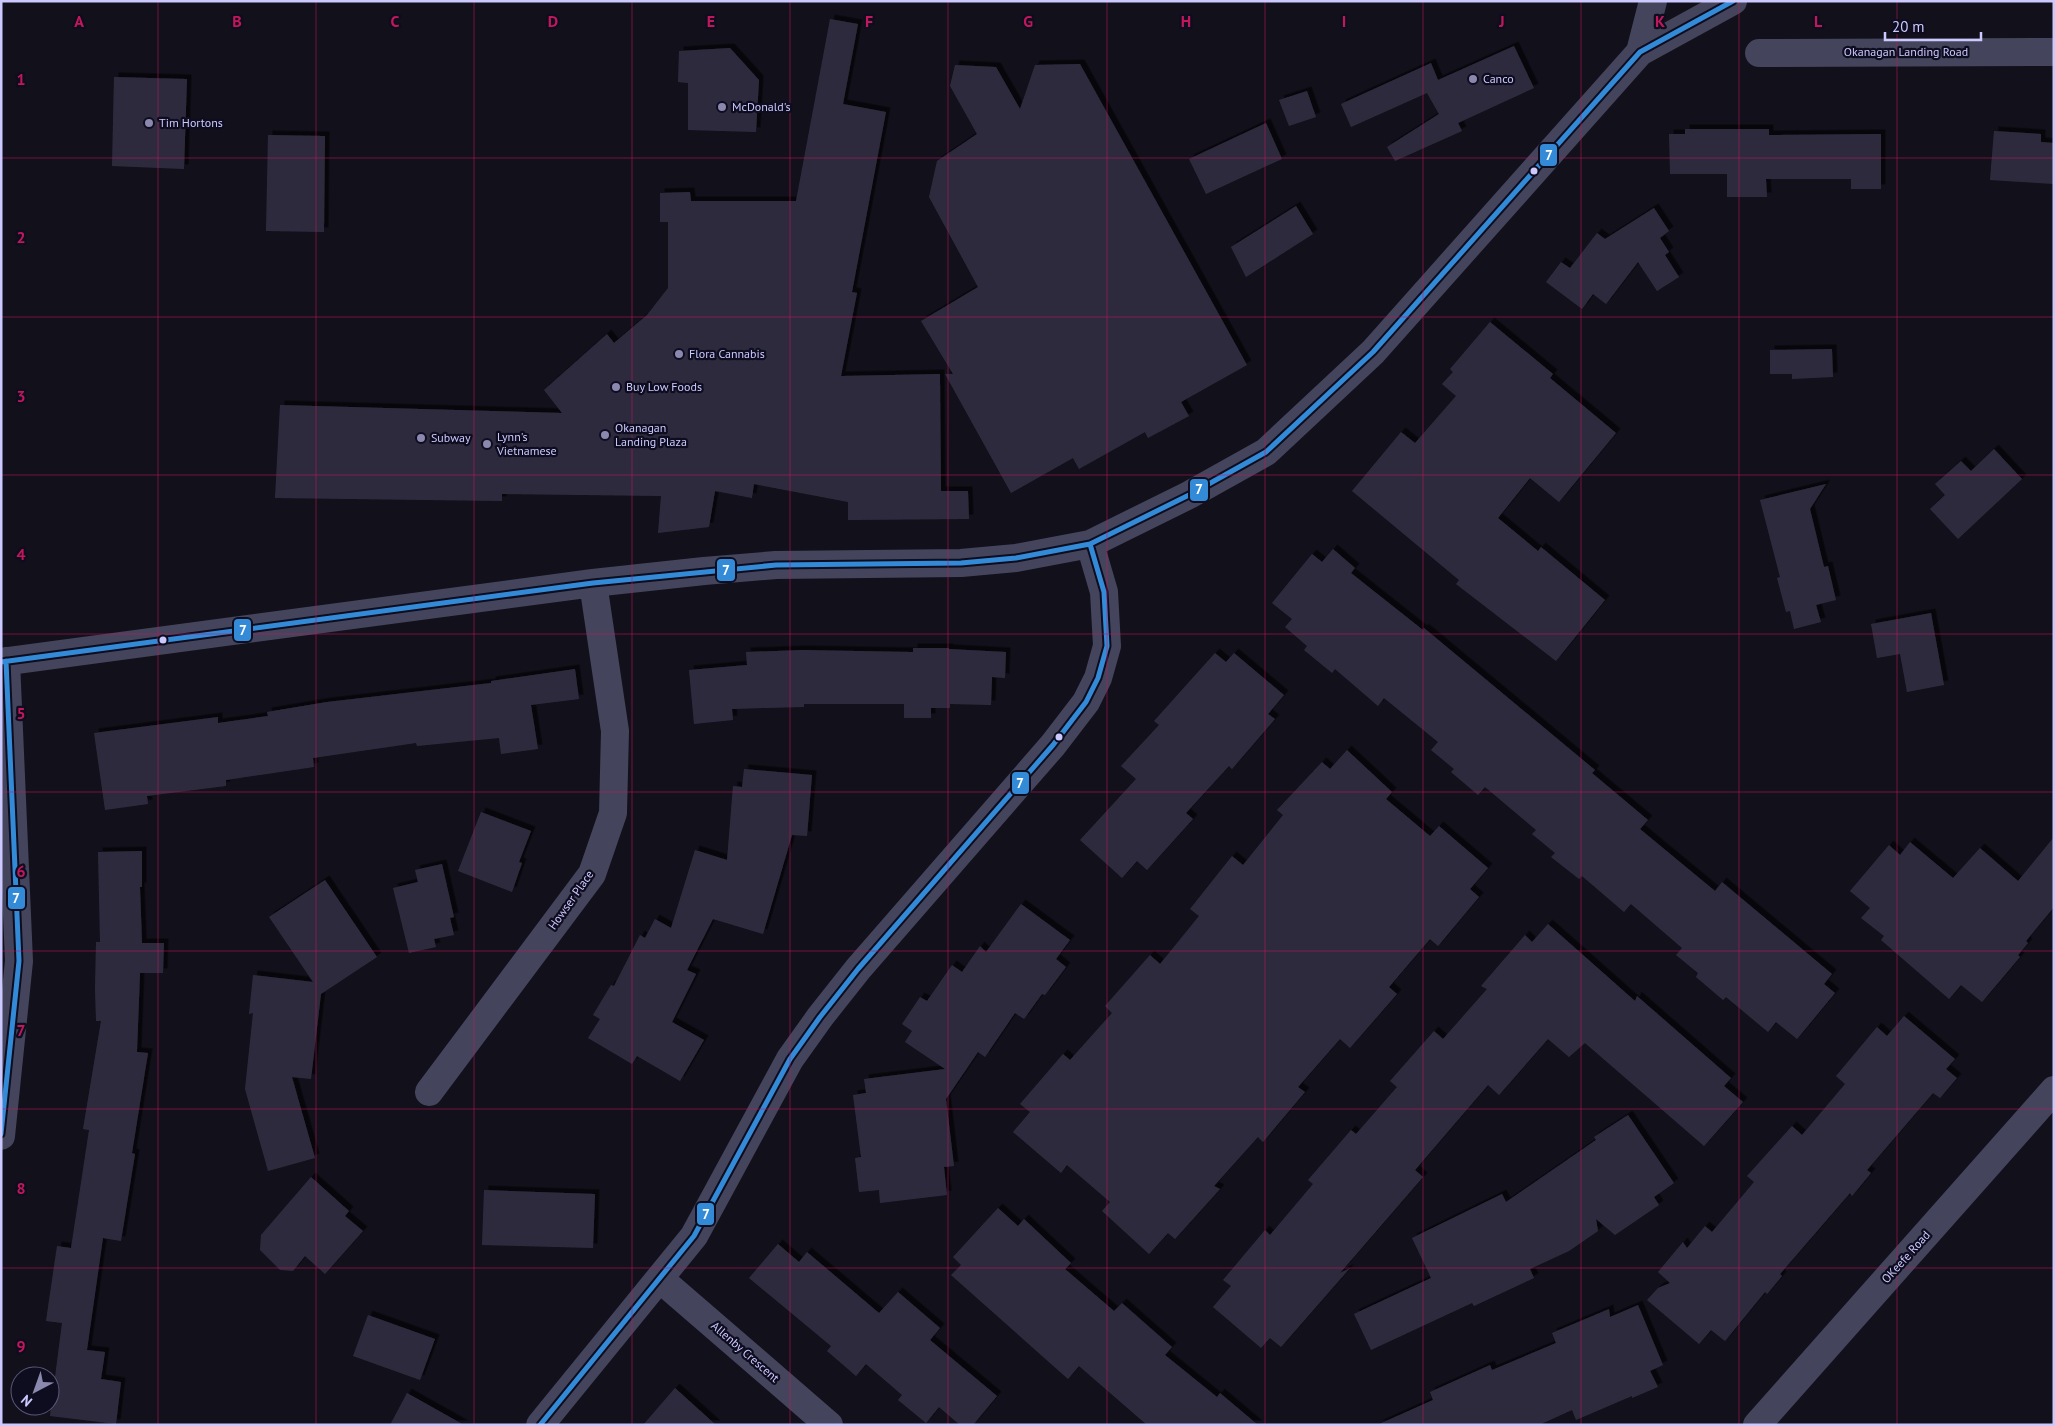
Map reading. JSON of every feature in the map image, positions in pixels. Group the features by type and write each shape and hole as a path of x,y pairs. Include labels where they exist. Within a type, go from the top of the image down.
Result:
{"street":[{"path":"1640,52 1653,1"},
{"path":"1,1136 19,960 4,662 593,583 704,570 776,565 962,563 1016,558 1090,544 1189,495 1266,452 1373,352 1640,52 1733,1"},
{"name":"Okanagan Landing Road","path":"1759,53 2054,52"},
{"path":"540,1425 694,1236 786,1067 820,1017 858,969 1053,745 1086,702 1098,678 1107,646 1104,592 1090,544"},
{"name":"Howser Place","path":"429,1092 592,874 613,813 615,731 593,583"},
{"name":"OKeefe Road","path":"1757,1425 2054,1090"},
{"name":"Allenby Crescent","path":"660,1279 829,1425"}],"building":[{"path":"830,19 858,24 843,104 886,112 852,292 857,293 841,376 940,374 941,491 968,491 969,519 848,520 848,502 754,484 752,498 715,491 709,527 658,533 661,496 502,494 502,501 275,498 280,405 562,413 544,390 607,334 614,343 647,315 668,288 668,222 660,222 660,193 690,192 691,201 796,201"},
{"path":"1514,46 1534,88 1458,123 1462,131 1395,161 1387,147 1439,114 1427,93 1351,127 1341,104 1431,63 1438,80"},
{"name":"McDonald's","path":"730,48 759,80 756,132 688,130 688,83 678,82 679,51"},
{"path":"1080,64 1247,365 1181,402 1189,416 1148,438 1145,432 1079,469 1073,458 1011,493 945,374 953,374 921,321 978,287 929,197 937,161 977,134 950,86 955,65 996,67 1020,109 1035,65"},
{"name":"Tim Hortons","path":"114,77 187,79 184,169 112,166"},
{"path":"1307,91 1316,117 1289,126 1279,100"},
{"path":"1266,123 1282,159 1206,194 1189,159"},
{"path":"1685,129 1769,129 1769,135 1881,134 1881,189 1851,189 1851,179 1766,179 1767,197 1727,197 1727,174 1670,174 1669,134 1685,134"},
{"path":"1994,131 2041,134 2041,142 2054,143 2054,184 1990,180"},
{"path":"268,135 325,136 324,232 266,231"},
{"path":"1296,206 1313,234 1246,277 1231,247"},
{"path":"1654,208 1669,231 1660,238 1669,252 1665,255 1679,277 1657,291 1638,262 1606,304 1593,294 1582,309 1546,282 1561,262 1570,268 1597,233 1605,239"},
{"path":"1490,322 1553,374 1550,378 1616,433 1559,502 1530,478 1498,518 1538,551 1541,547 1605,600 1556,661 1456,584 1459,580 1352,491 1401,432 1415,443 1456,396 1442,384 1453,372 1450,369"},
{"path":"1832,349 1833,377 1792,379 1792,374 1770,374 1770,350"},
{"path":"1994,449 2022,479 1958,539 1930,509 1945,495 1935,484 1961,461 1971,471"},
{"path":"1826,484 1810,509 1824,567 1828,566 1836,600 1816,605 1821,622 1794,629 1790,611 1786,612 1777,578 1780,577 1760,500"},
{"path":"1333,549 1355,568 1351,573 1423,630 1424,628 1595,770 1592,773 1648,820 1640,829 1715,891 1722,882 1832,974 1824,984 1835,993 1797,1039 1776,1022 1768,1032 1726,997 1723,1000 1696,977 1698,973 1676,955 1682,948 1631,904 1624,912 1582,876 1579,879 1551,857 1555,853 1532,834 1536,830 1485,787 1478,795 1451,772 1454,769 1431,750 1438,742 1384,698 1378,706 1335,669 1332,673 1304,650 1307,646 1285,627 1292,619 1272,603 1312,554 1322,562"},
{"path":"1931,613 1944,685 1907,692 1900,654 1877,658 1871,624"},
{"path":"913,648 949,648 1006,652 1005,678 992,677 991,705 950,704 950,708 931,708 931,718 904,718 904,704 804,704 804,707 732,709 733,720 694,724 689,670 747,665 746,652 802,650 913,652"},
{"path":"1215,653 1226,662 1234,653 1284,695 1268,714 1275,719 1232,769 1229,766 1186,813 1193,819 1147,870 1137,861 1122,878 1080,840 1136,779 1121,766 1159,725 1154,721"},
{"path":"575,669 579,699 531,705 538,749 501,754 499,738 417,746 416,743 313,758 314,767 226,780 226,786 147,796 148,804 105,810 94,733 218,717 218,723 268,716 267,712 327,702 491,683 491,681"},
{"path":"1347,750 1392,792 1386,799 1430,836 1439,826 1488,868 1470,889 1479,897 1438,946 1430,939 1389,987 1397,994 1350,1048 1340,1039 1298,1087 1305,1092 1263,1142 1258,1137 1214,1186 1220,1189 1175,1239 1168,1233 1149,1254 1102,1211 1110,1202 1067,1165 1061,1173 1013,1132 1030,1112 1020,1104 1063,1054 1070,1060 1112,1013 1105,1006 1150,955 1160,964 1199,916 1190,909 1232,856 1243,865 1283,815 1277,810 1322,762 1330,769"},
{"path":"744,769 812,775 807,836 792,835 763,934 713,919 687,970 696,974 672,1022 704,1040 680,1081 637,1056 632,1064 588,1038 600,1019 593,1015 611,985 614,986 640,935 645,938 655,919 671,928 695,850 727,860 733,786 742,787"},
{"path":"481,812 531,831 519,862 522,863 512,892 458,871"},
{"path":"2054,837 2054,907 2026,941 2028,943 2018,955 2020,957 1982,1002 1961,985 1949,999 1881,940 1884,936 1861,918 1870,908 1850,891 1889,845 1900,855 1910,842 1953,878 1980,848 2018,881"},
{"path":"142,851 142,887 140,887 142,943 164,943 163,973 140,973 137,1052 148,1053 132,1153 135,1154 121,1241 103,1238 87,1350 105,1352 101,1379 121,1382 116,1424 50,1416 60,1416 60,1366 56,1366 62,1323 46,1321 57,1246 71,1248 89,1130 83,1129 101,1021 96,1021 95,989 96,942 100,942 98,852"},
{"path":"442,864 454,917 450,918 454,935 434,939 436,947 409,953 393,888 418,882 415,870"},
{"path":"325,880 377,957 321,994 311,1079 292,1077 315,1158 268,1171 245,1089 253,1013 249,1014 253,975 313,982 269,917"},
{"path":"1021,904 1070,940 1056,959 1066,967 1045,995 1042,994 1024,1019 1015,1013 985,1057 978,1052 946,1099 954,1166 944,1167 947,1195 880,1203 879,1190 859,1192 855,1158 861,1157 853,1095 866,1093 864,1079 945,1069 905,1042 912,1031 902,1024 920,997 927,1001 952,965 962,972 980,946 986,952"},
{"path":"1548,924 1635,1001 1637,996 1731,1078 1724,1086 1743,1102 1704,1146 1585,1043 1569,1057 1548,1039 1499,1095 1488,1085 1415,1170 1423,1177 1340,1273 1350,1268 1281,1347 1270,1338 1261,1348 1213,1307 1231,1286 1223,1280 1265,1230 1270,1235 1313,1184 1308,1180 1351,1130 1356,1134 1397,1087 1390,1081 1434,1031 1443,1039 1487,989 1481,986 1525,935 1532,942"},
{"path":"1904,1016 1955,1059 1946,1069 1957,1078 1940,1098 1933,1093 1867,1170 1871,1173 1852,1196 1850,1193 1780,1274 1782,1276 1767,1294 1765,1292 1725,1341 1711,1330 1699,1344 1647,1300 1658,1288 1670,1283 1658,1272 1683,1242 1687,1248 1705,1226 1712,1232 1754,1182 1747,1176 1792,1126 1802,1135 1845,1084 1836,1076 1877,1027 1887,1036"},
{"path":"1628,1115 1674,1183 1654,1197 1659,1205 1615,1235 1596,1219 1598,1231 1569,1251 1530,1269 1534,1278 1474,1306 1472,1303 1371,1350 1354,1314 1431,1278 1412,1238 1502,1194 1506,1202 1596,1140 1594,1137"},
{"path":"311,1177 349,1211 345,1216 363,1231 325,1274 305,1256 293,1271 280,1270 260,1250 261,1235"},
{"path":"484,1190 595,1194 593,1248 482,1245"},
{"path":"998,1208 1018,1226 1024,1219 1071,1263 1065,1269 1114,1311 1122,1303 1172,1347 1165,1355 1217,1397 1220,1393 1258,1425 1147,1425 1079,1366 1068,1379 951,1275 961,1265 953,1257"},
{"path":"778,1244 799,1262 807,1252 879,1313 898,1292 940,1328 930,1340 997,1396 973,1425 960,1425 939,1407 926,1423 898,1400 902,1395 866,1364 856,1376 827,1351 831,1346 749,1278"},
{"path":"1638,1305 1663,1365 1650,1371 1658,1387 1576,1420 1572,1410 1539,1425 1377,1425 1433,1400 1430,1392 1490,1365 1492,1370 1556,1343 1552,1333 1609,1309 1610,1317"},
{"path":"368,1315 435,1339 420,1380 353,1356"},
{"path":"675,1388 716,1425 643,1425"},
{"path":"407,1393 464,1425 390,1425"}],"transit line":[{"name":"7","path":"1,662 593,583 776,565 961,563 1016,558 1090,544 1189,495 1266,452 1373,352 1640,52 1733,1"},
{"name":"7","path":"540,1425 694,1236 790,1059 820,1017 858,969 1053,745 1086,702 1098,678 1107,646 1104,592 1090,544"},
{"name":"7","path":"1,1134 19,961 6,661"}],"place":[{"name":"Canco","path":"1473,79"},
{"name":"McDonald's","path":"722,107"},
{"name":"Tim Hortons","path":"149,123"},
{"name":"Flora Cannabis","path":"679,354"},
{"name":"Buy Low Foods","path":"616,387"},
{"name":"Okanagan Landing Plaza","path":"605,435"},
{"name":"Subway","path":"421,438"},
{"name":"Lynn's Vietnamese","path":"487,444"}]}
